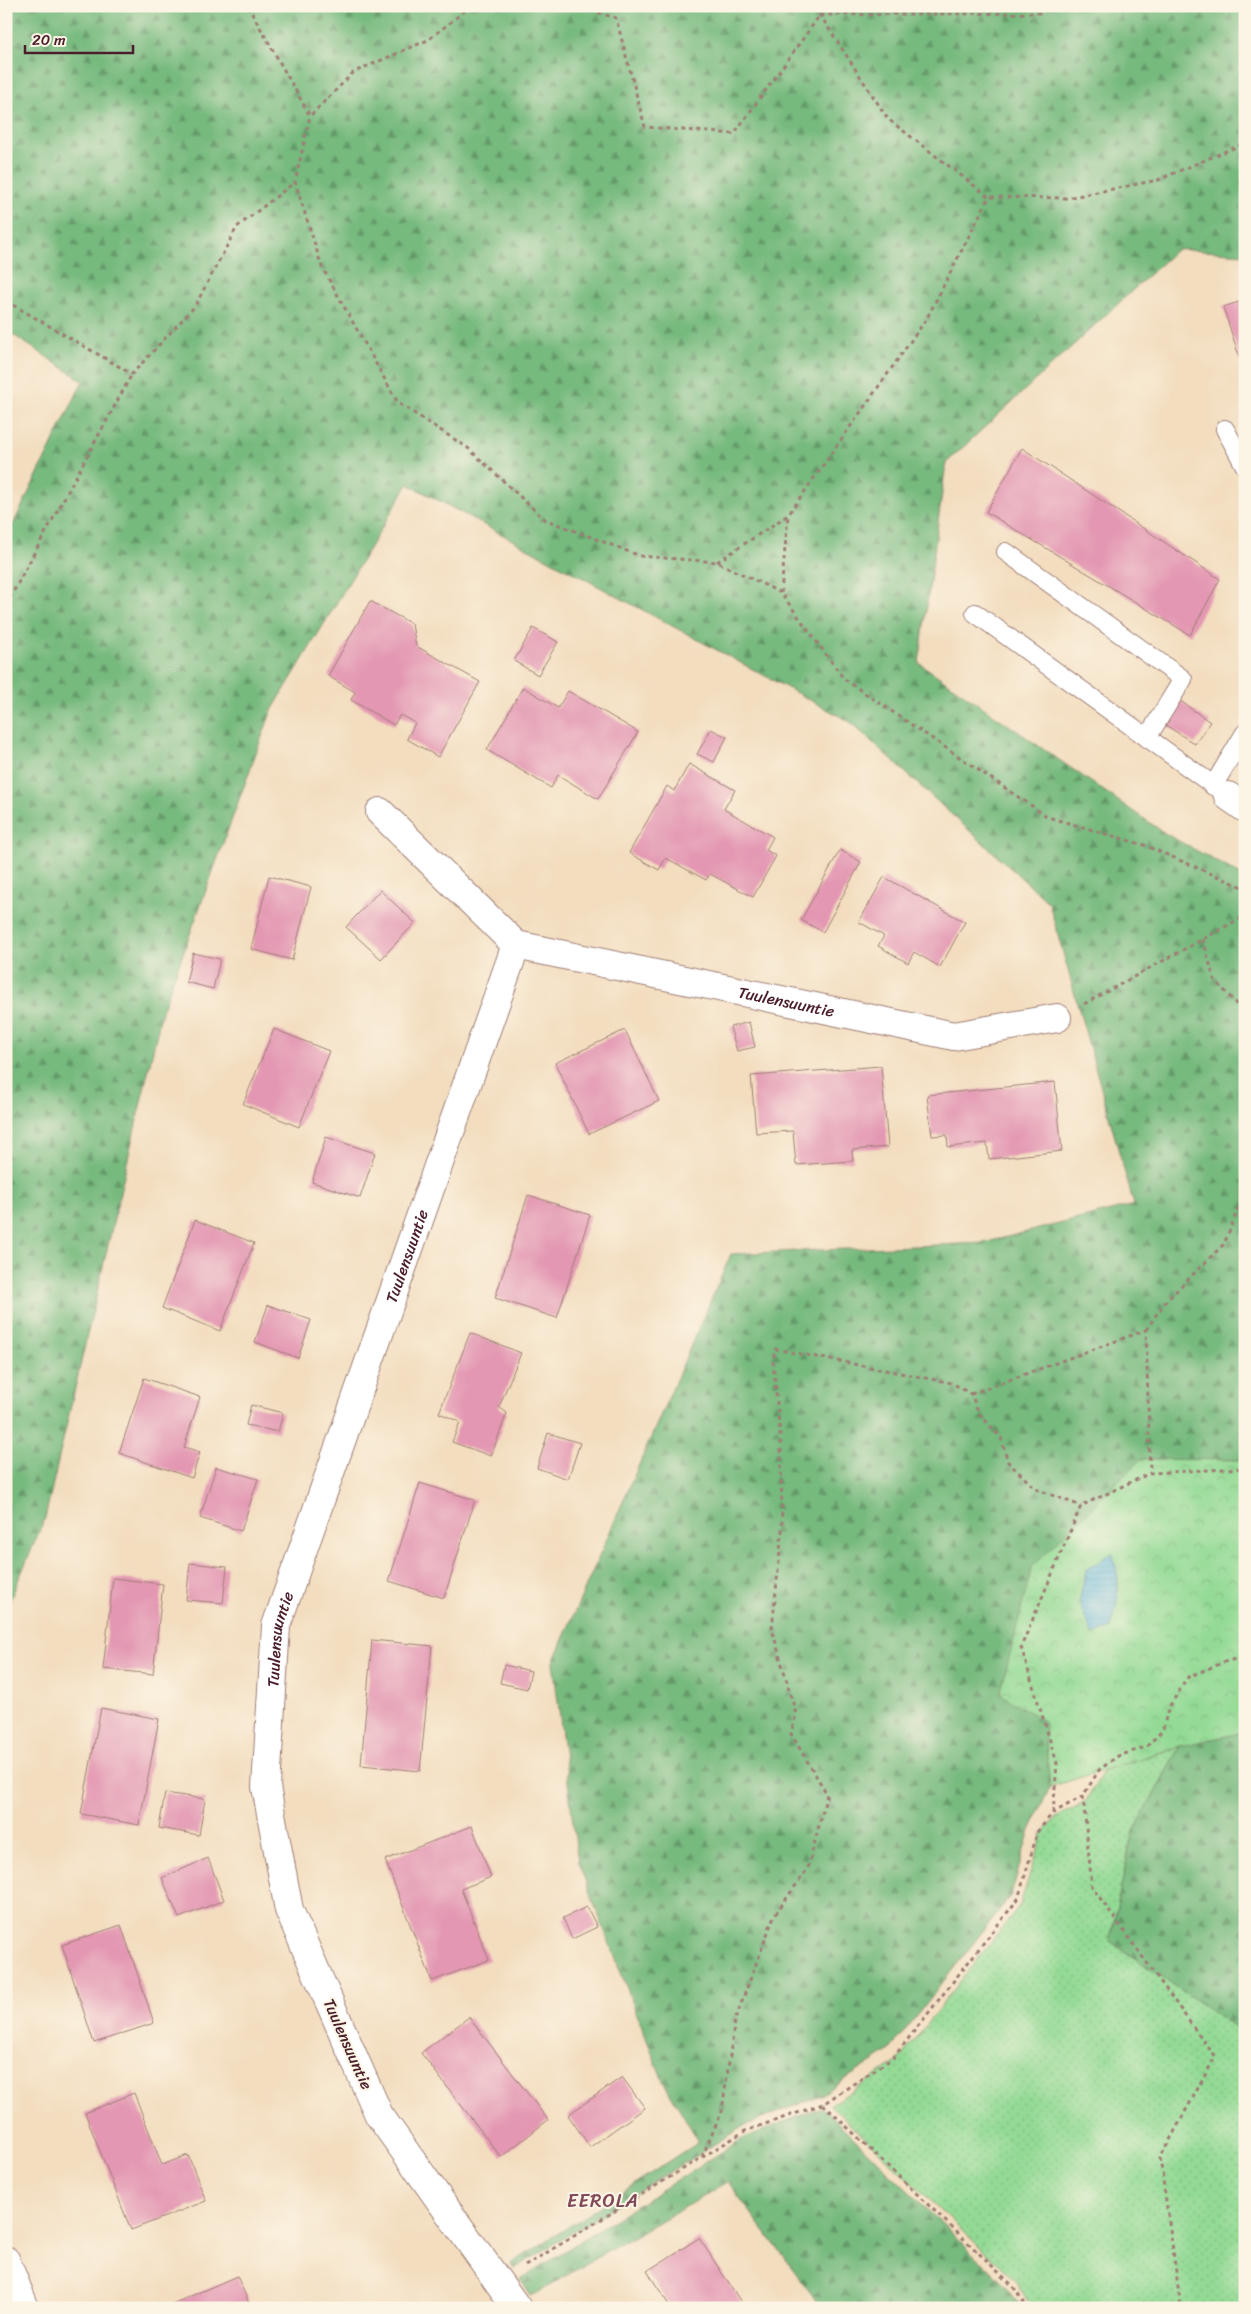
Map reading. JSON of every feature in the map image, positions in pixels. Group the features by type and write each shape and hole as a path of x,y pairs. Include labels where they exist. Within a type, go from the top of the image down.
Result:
{"street":[{"path":"380,812 516,945"},
{"name":"Tuulensuuntie","path":"517,2308 379,2115 289,1910 266,1787 276,1626 516,945 954,1036 1057,1018"},
{"path":"6,2260 26,2308"}],"lane":[{"path":"1225,429 1245,466"},
{"path":"1006,552 1183,679 1147,738"},
{"path":"975,613 1229,797 1245,733"}],"path":[{"path":"248,6 310,116"},
{"path":"471,6 428,40 354,72 310,116 295,182 322,267 398,403 468,448 544,519 640,556 717,562 781,593 844,679 1048,817 1144,845 1245,888"},
{"path":"575,6 616,18 645,128 734,134 820,15"},
{"path":"819,6 820,15 888,119 990,198 1067,198 1158,180 1245,143"},
{"path":"820,15 1041,13 1049,6"},
{"path":"6,605 132,374 195,306 237,227 295,182"},
{"path":"717,562 788,515 927,318 990,198"},
{"path":"6,301 132,374"},
{"path":"781,593 788,515"},
{"path":"1057,1018 1245,916"},
{"path":"1203,939 1214,978 1245,1014"},
{"path":"971,1394 1146,1330 1165,1302 1224,1244 1245,1192"},
{"path":"1146,1330 1150,1473"},
{"path":"702,2157 722,2111 735,2020 774,1916 808,1868 827,1794 791,1734 796,1714 772,1629 782,1532 781,1444 773,1362 775,1349 952,1383 971,1394 979,1413 1001,1438 1008,1462 1036,1489 1081,1506"},
{"path":"1053,1813 1057,1763 1021,1647 1081,1506 1150,1473 1245,1468"},
{"path":"500,2284 745,2131 824,2104 893,2058 1018,1899 1038,1832 1053,1813 1083,1796 1099,1770 1118,1756 1146,1747 1162,1731 1169,1707 1188,1677 1227,1661 1245,1657"},
{"path":"1083,1796 1092,1887 1215,2057 1160,2158 1181,2308"},
{"path":"824,2104 1012,2285 1028,2308"}],"green space":[{"path":"6,6 1245,6 1245,254 1177,249 946,463 919,663 1166,834 1245,877 1245,1460 1141,1459 1044,1721 1050,1787 1029,1833 1011,1895 889,2051 821,2095 742,2127 514,2269 511,2264 699,2142 663,2081 578,1862 553,1662 731,1254 983,1243 1134,1205 1049,903 849,721 408,484 271,712 162,1011 45,1518 6,1609 6,539 83,381 6,330"},
{"path":"1141,1459 1245,1460 1245,1732 1180,1746 1050,1787 1044,1721 1000,1694 1032,1567"},
{"path":"1245,1732 1245,2034 1110,1941 1132,1835 1180,1746"},
{"path":"1180,1746 1132,1835 1110,1941 1245,2034 1245,2308 1032,2308 1015,2280 830,2105 897,2062 1020,1905 1043,1834 1056,1818 1086,1801 1104,1770"},
{"path":"822,2107 1006,2286 1022,2308 822,2308 728,2182 531,2296 520,2279 744,2138"}],"water":[{"path":"1112,1553 1117,1572 1118,1590 1111,1628 1093,1635 1079,1603 1086,1570"}],"building":[{"path":"1245,300 1245,371 1244,371 1223,307"},
{"path":"1022,448 1220,579 1190,635 986,512"},
{"path":"370,601 412,624 416,646 480,682 438,757 407,739 415,723 400,715 394,725 351,700 355,692 328,676"},
{"path":"533,628 558,642 538,675 514,661"},
{"path":"523,687 558,708 568,691 638,732 598,799 558,775 551,788 487,750"},
{"path":"1179,700 1210,722 1195,744 1164,724"},
{"path":"711,729 727,737 714,762 697,754"},
{"path":"689,764 735,790 724,809 773,837 766,850 776,856 753,897 710,874 706,880 666,858 659,870 629,853 667,786 674,791"},
{"path":"840,850 861,862 823,932 801,920"},
{"path":"269,876 311,887 292,960 251,949"},
{"path":"884,877 965,922 940,967 914,952 908,963 878,946 884,936 859,922"},
{"path":"380,890 415,923 381,959 346,927"},
{"path":"193,953 220,959 213,989 186,982"},
{"path":"749,1022 755,1047 737,1051 730,1027"},
{"path":"274,1029 329,1051 299,1127 243,1104"},
{"path":"625,1030 659,1101 589,1134 555,1063"},
{"path":"881,1066 888,1147 852,1150 853,1161 796,1165 793,1131 756,1133 751,1076"},
{"path":"1055,1082 1062,1151 989,1159 987,1143 948,1147 947,1135 932,1136 927,1095"},
{"path":"326,1137 375,1153 360,1198 312,1182"},
{"path":"528,1195 590,1215 557,1318 495,1298"},
{"path":"195,1220 254,1243 220,1331 162,1308"},
{"path":"268,1305 311,1320 298,1358 255,1342"},
{"path":"470,1333 521,1353 499,1407 507,1413 491,1456 452,1442 460,1422 439,1413"},
{"path":"144,1378 200,1397 184,1447 200,1452 192,1478 119,1453"},
{"path":"251,1405 283,1413 278,1432 246,1425"},
{"path":"548,1433 580,1443 568,1479 537,1468"},
{"path":"216,1467 258,1479 241,1531 200,1518"},
{"path":"420,1483 475,1500 444,1598 389,1581"},
{"path":"190,1563 227,1567 223,1603 186,1600"},
{"path":"113,1578 163,1584 153,1674 103,1669"},
{"path":"372,1640 432,1646 420,1771 361,1765"},
{"path":"504,1665 531,1671 527,1689 500,1683"},
{"path":"101,1708 159,1719 139,1825 81,1814"},
{"path":"165,1793 205,1799 199,1835 159,1828"},
{"path":"472,1826 491,1877 461,1889 489,1960 432,1981 385,1860"},
{"path":"208,1858 224,1900 179,1918 162,1878"},
{"path":"587,1907 597,1927 572,1939 563,1918"},
{"path":"121,1925 154,2023 94,2043 62,1945"},
{"path":"469,2017 548,2120 501,2157 421,2053"},
{"path":"622,2077 645,2108 590,2147 568,2115"},
{"path":"134,2093 162,2165 188,2155 206,2201 131,2230 85,2113"},
{"path":"699,2238 745,2308 671,2308 647,2271"},
{"path":"237,2276 251,2308 163,2308"}],"district":[{"name":"EEROLA","path":"603,2200"}]}
